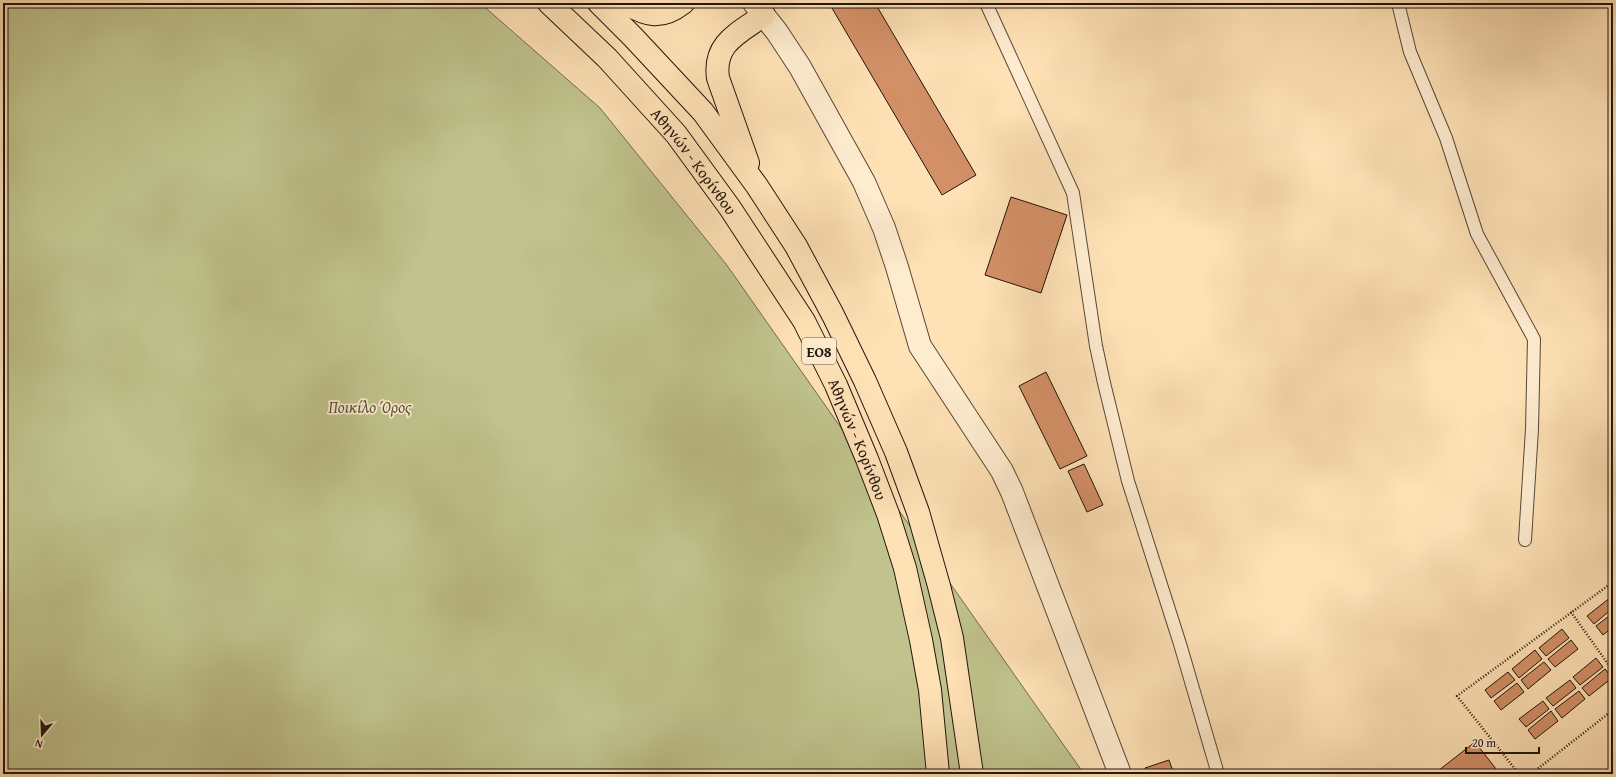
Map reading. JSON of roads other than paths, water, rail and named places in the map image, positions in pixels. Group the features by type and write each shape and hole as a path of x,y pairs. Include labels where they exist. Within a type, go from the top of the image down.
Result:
{"highway":[{"name":"Αθηνών - Κορίνθου","path":"549,3 607,58 676,134 730,208 804,321 836,385 867,458 888,514 905,568 921,640 930,690 938,774"},
{"name":"Αθηνών - Κορίνθου","path":"598,3 633,37 703,112 757,186 796,246 833,315 865,381 896,452 918,512 940,586 952,638 972,774"},
{"path":"625,3 649,14 661,15 677,8 683,3"},
{"path":"757,186 716,69 719,54 725,43 759,9"}],"street":[{"path":"759,9 800,67 864,182 887,234 920,346 988,448 1005,478 1120,774"}],"lane":[{"path":"986,3 1073,193 1098,354 1126,473 1180,644 1218,774"},
{"path":"1398,3 1410,52 1446,138 1477,234 1534,339 1532,429 1525,540"}],"park label":[{"name":"Ποικίλο Όρος","path":"370,407"}]}
